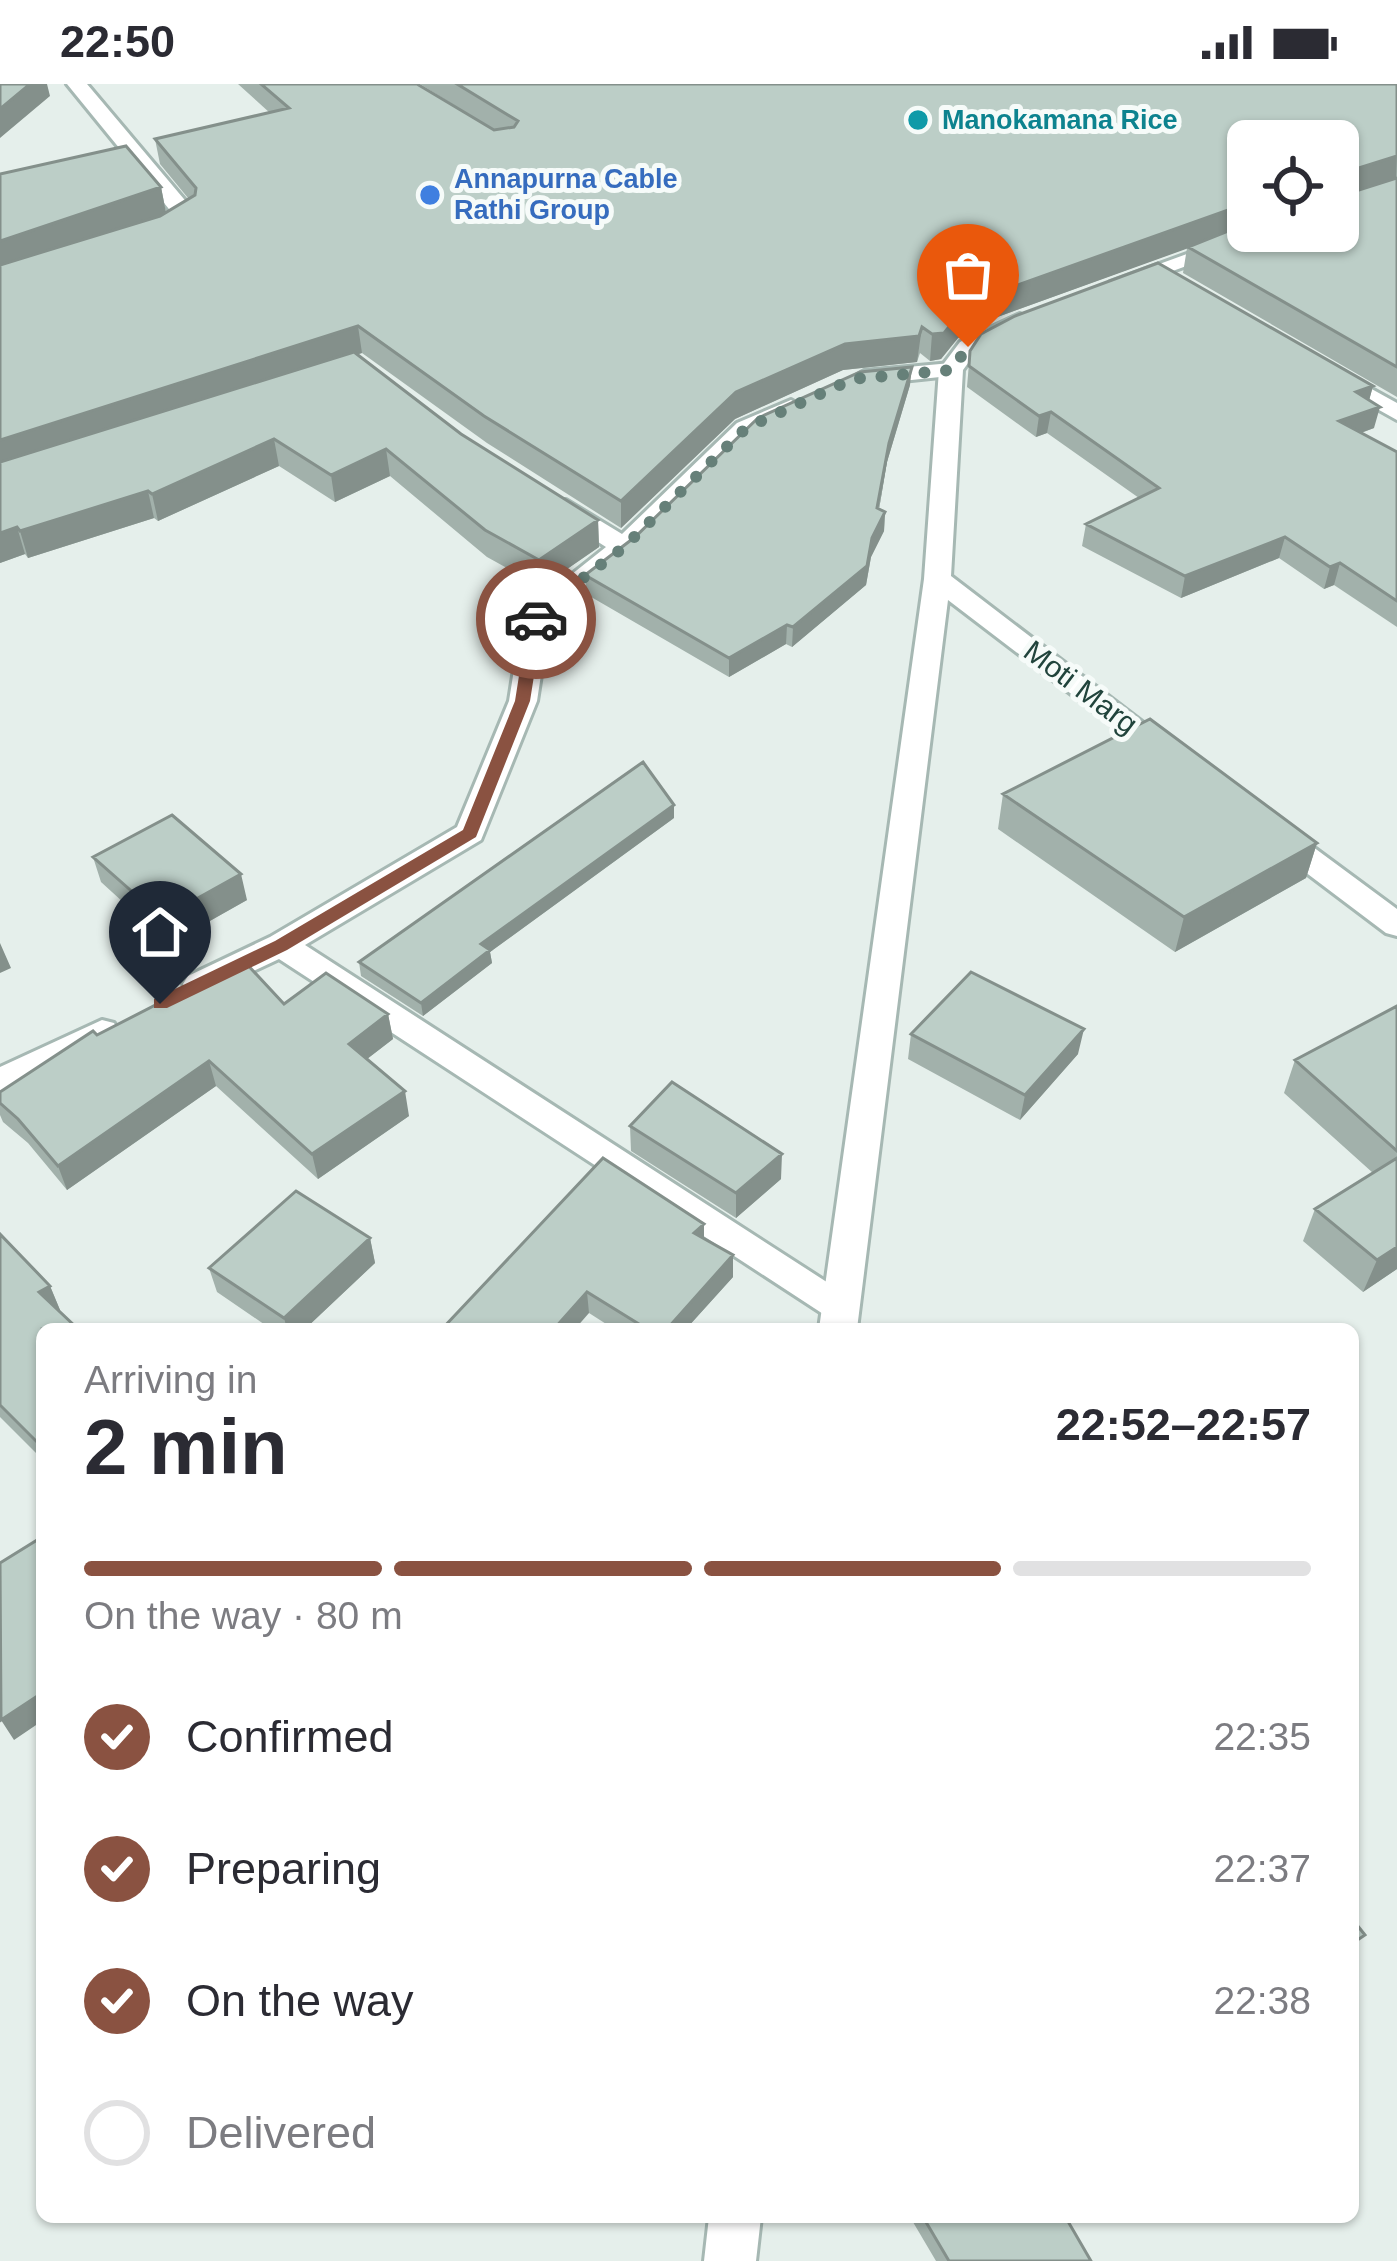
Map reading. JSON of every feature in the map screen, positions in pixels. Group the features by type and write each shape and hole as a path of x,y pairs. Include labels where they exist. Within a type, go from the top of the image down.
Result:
{"street":[{"path":"77,84 186,216 134,239"},
{"path":"1090,294 1165,275 1227,249"},
{"path":"281,945 839,1320 937,579 951,370 968,347 1046,311"},
{"path":"1296,353 1397,413"},
{"path":"181,994 281,945 470,833 523,701 537,613 624,547 746,428 853,379 951,370"},
{"path":"532,489 624,547"},
{"name":"Moti Marg","path":"937,579 1205,781"},
{"path":"1244,810 1397,925"},
{"path":"0,1082 140,1014"},
{"path":"730,2261 734,2223"}],"building":[{"path":"0,84 30,84 0,109"},
{"path":"261,84 417,84 494,130 514,127 518,121 457,84 1397,84 1397,156 1359,168 1359,120 1227,120 1227,210 995,293 961,312 944,333 932,334 922,327 919,336 845,344 736,392 621,501 484,416 358,326 0,440 0,265 160,216 195,195 196,188 155,139 289,108"},
{"path":"126,146 161,187 0,241 0,174"},
{"path":"1397,178 1397,367 1188,247 1227,231 1227,252 1359,252 1359,190"},
{"path":"1158,263 1373,386 1356,392 1380,407 1339,421 1397,452 1397,601 1340,563 1330,567 1285,537 1185,576 1086,524 1159,488 1051,412 1039,416 969,366 970,351 981,334 1015,316"},
{"path":"354,352 461,434 598,520 539,560 485,530 386,449 331,475 274,439 152,494 148,491 0,533 0,462"},
{"path":"912,367 889,443 877,508 885,512 872,538 867,566 793,627 787,625 729,658 585,575 635,537 758,418 860,372"},
{"path":"1150,719 1317,843 1184,917 1003,794"},
{"path":"643,762 674,805 481,944 490,950 421,1003 359,962"},
{"path":"172,815 241,874 162,918 93,857"},
{"path":"243,960 284,1004 326,973 388,1014 349,1044 405,1091 312,1154 209,1061 58,1166 0,1103 0,1092 93,1031 97,1035"},
{"path":"971,972 1084,1029 1025,1095 911,1034"},
{"path":"1397,1006 1397,1151 1295,1060"},
{"path":"672,1082 782,1154 736,1193 630,1126"},
{"path":"603,1158 704,1224 694,1233 733,1255 672,1323 637,1323 587,1292 559,1323 448,1323"},
{"path":"1397,1158 1397,1247 1377,1260 1315,1209"},
{"path":"296,1191 370,1238 284,1318 209,1268"},
{"path":"0,1234 50,1286 39,1292 72,1323 36,1323 36,1441 0,1405"},
{"path":"36,1541 36,1697 1,1720 0,1563"},
{"path":"927,2223 1069,2223 1091,2261 949,2261"}],"way so far":[{"path":"536,619 537,613 624,547 746,428 853,379 951,370 968,347"}],"place":[{"name":"Manokamana Rice","path":"918,120"},
{"name":"Annapurna Cable Rathi Group","path":"430,195"}],"route":[{"path":"160,1004 281,945 470,833 523,701 536,619"}]}
